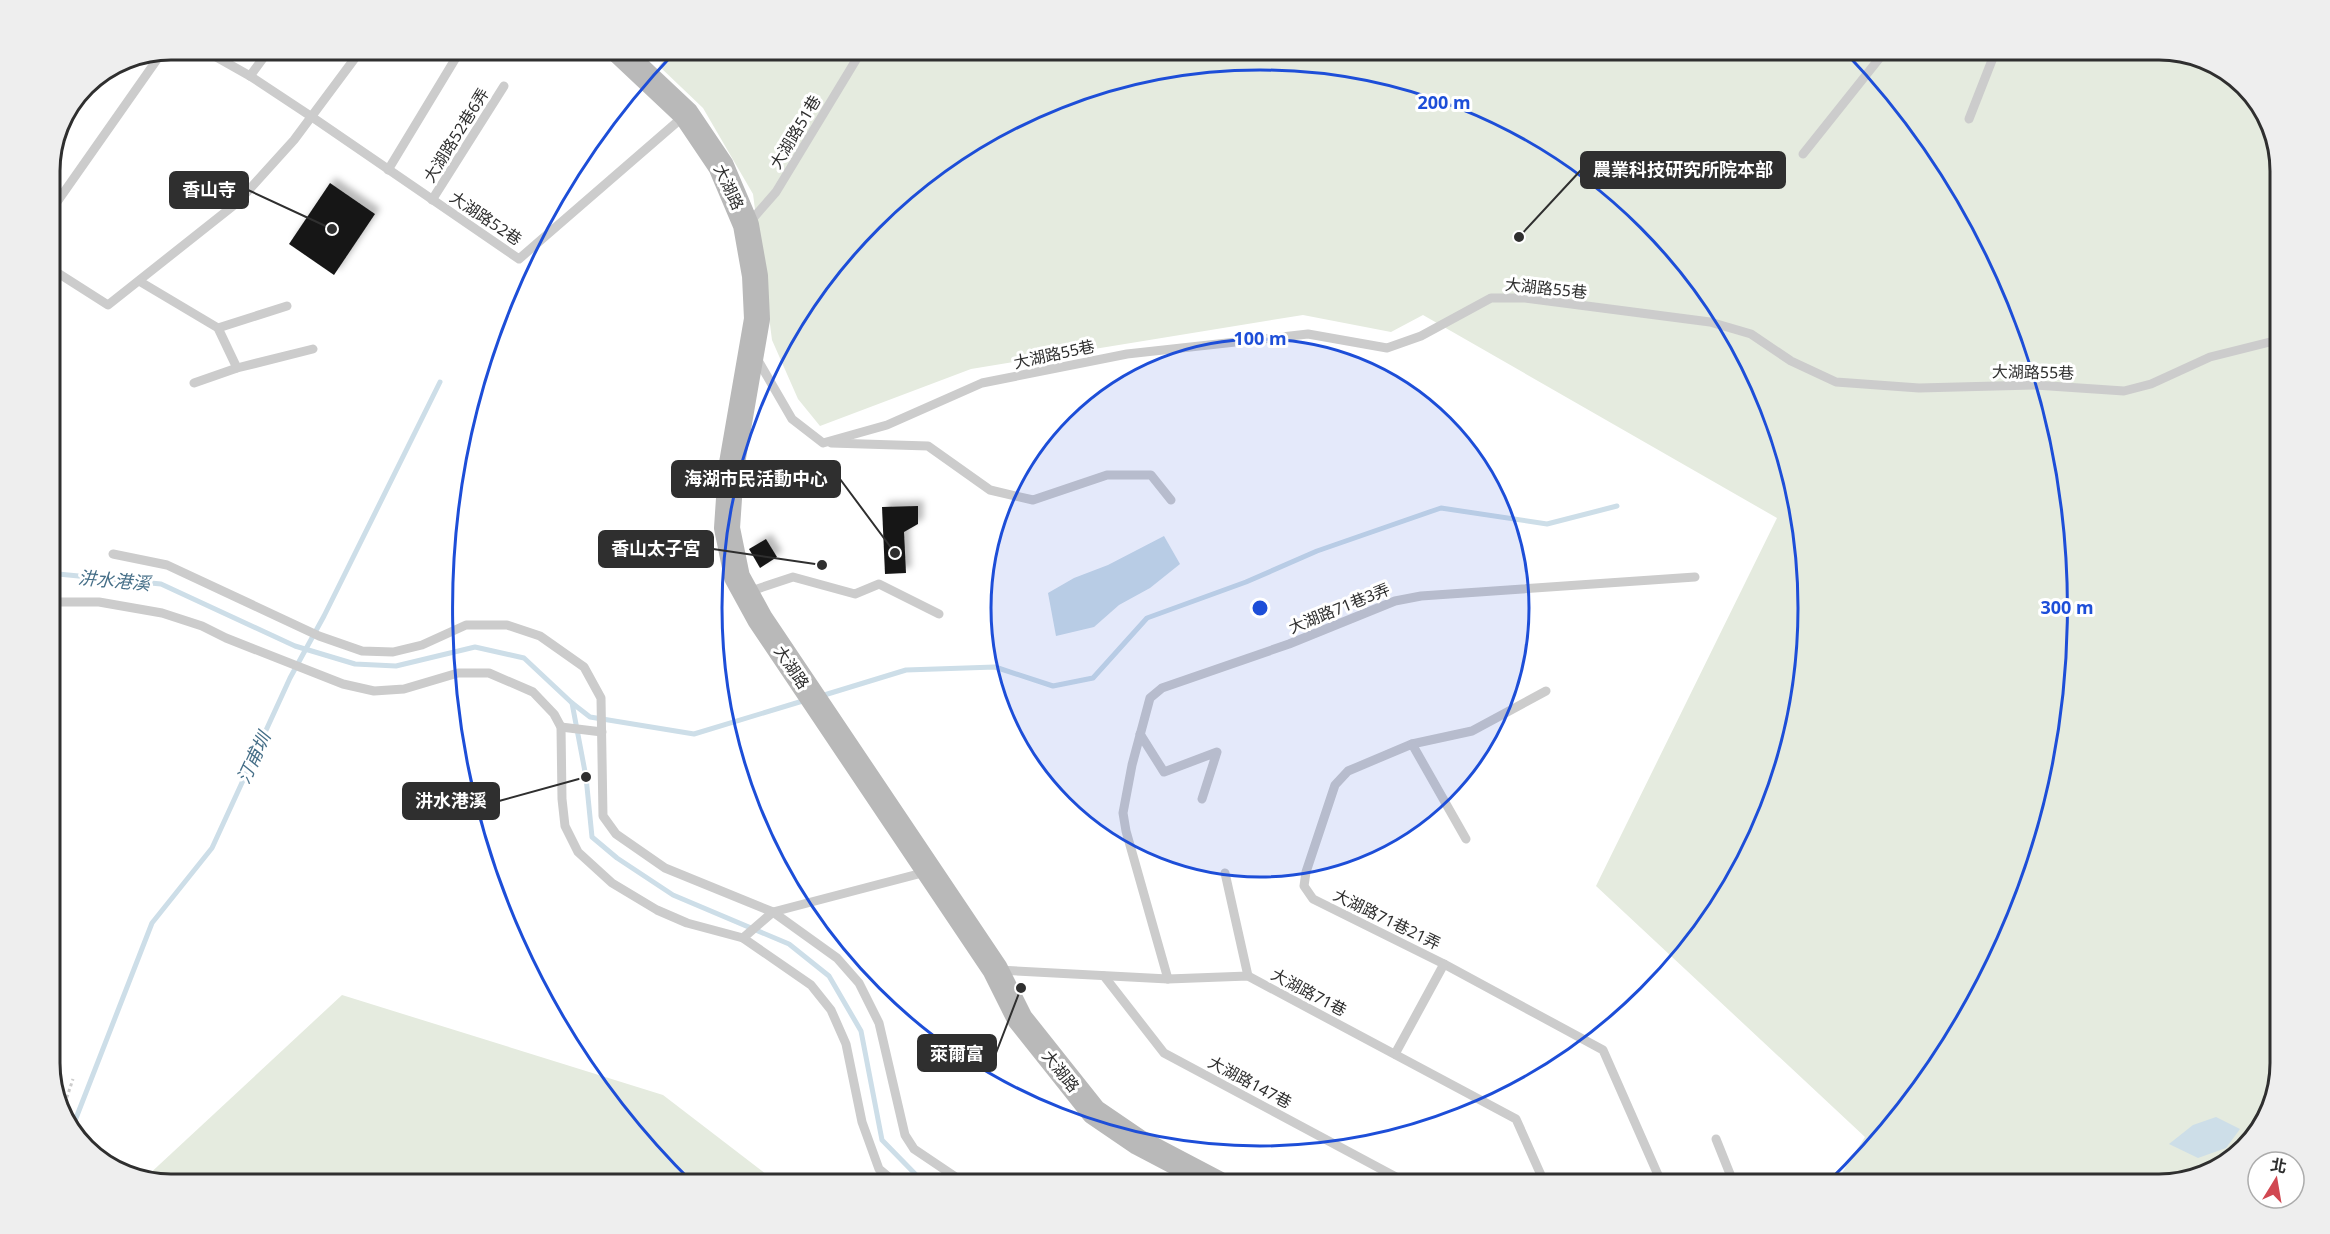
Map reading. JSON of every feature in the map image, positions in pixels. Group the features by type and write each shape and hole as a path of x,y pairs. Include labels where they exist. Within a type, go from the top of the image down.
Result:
{"street":[{"name":"大湖路","path":"629,60 686,114 721,166 746,225 755,276 757,319 731,469 727,528 737,577 760,620 995,969 1020,1018 1094,1113 1138,1142 1198,1174"}],"lane":[{"name":"大湖路52巷","path":"222,60 312,117 519,259 686,114"},
{"path":"250,76 261,60"},
{"path":"60,275 108,306 238,202 312,117 354,60"},
{"path":"388,170 455,60"},
{"name":"大湖路51巷","path":"746,225 776,192 856,60"},
{"path":"1803,154 1878,60"},
{"path":"1969,119 1992,60"},
{"path":"60,198 156,61"},
{"name":"大湖路52巷6弄","path":"432,200 504,86"},
{"path":"139,281 218,327 237,368"},
{"name":"大湖路55巷","path":"823,443 887,425 982,383 1127,354 1308,334 1387,348 1421,336 1491,298 1524,298 1710,322 1751,334 1791,361 1836,382 1919,388 2036,385 2124,391 2151,384 2210,357 2270,341"},
{"path":"218,327 287,306"},
{"path":"194,384 237,368 313,349"},
{"path":"751,350 792,419 823,443 927,446 990,490 1033,500 1107,474 1151,475 1171,500"},
{"path":"113,554 167,565 319,636 362,651 393,652 422,645 466,625 507,625 540,636 584,667 601,698 603,816 616,834 665,868 773,912 837,958 859,983 879,1023 905,1135 914,1149 950,1174"},
{"path":"746,592 793,577 855,594 879,584 939,614"},
{"name":"大湖路71巷3弄","path":"1168,979 1126,831 1123,813 1150,698 1162,688 1289,644 1395,600 1421,596 1695,577"},
{"path":"60,602 118,604 162,613 202,626 226,638 343,684 374,691 404,689 458,673 489,673 533,692 554,714 561,727 561,799 565,826 578,852 612,883 657,910 687,923 743,938 811,985 831,1010 846,1044 862,1122 879,1169 885,1174"},
{"name":"大湖路71巷21弄","path":"1546,691 1472,731 1412,744 1348,771 1335,785 1306,872 1304,886 1313,899 1444,964 1603,1050 1657,1174"},
{"path":"561,727 602,732"},
{"path":"1140,734 1164,772 1217,752 1202,799"},
{"path":"1412,744 1466,839"},
{"path":"743,938 773,912 930,871"},
{"path":"1225,873 1248,976"},
{"name":"大湖路71巷21弄","path":"1395,1054 1444,964"},
{"name":"大湖路71巷","path":"995,969 1168,979 1248,976 1516,1119 1540,1174"},
{"name":"大湖路147巷","path":"1104,976 1164,1053 1389,1174"},
{"path":"1716,1139 1730,1174"}],"path":[{"path":"66,1099 73,1079"}],"shaded area":[{"path":"664,60 2159,60 2180,62 2208,71 2242,98 2259,122 2270,164 2270,1063 2266,1091 2259,1112 2242,1136 2220,1155 2201,1166 2173,1173 1841,1174 1865,1137 1596,886 1777,518 1423,315 1391,332 1303,315 971,369 820,426 798,399 772,340 753,194 703,108 659,66"},
{"path":"1164,536 1180,564 1150,588 1119,605 1094,627 1056,636 1048,593 1074,578 1108,565"},
{"path":"342,995 663,1095 766,1174 171,1174 151,1172"},
{"path":"2216,1117 2240,1129 2226,1148 2198,1158 2169,1144 2193,1125"}],"building":[{"path":"330,183 375,214 334,275 289,244"},
{"path":"918,506 918,524 904,532 906,573 885,574 882,507"},
{"path":"766,539 777,557 760,568 749,549"}],"waterway":[{"name":"汀甫圳","path":"76,1119 152,923 212,848 290,678 324,616 440,382"},
{"path":"821,696 906,670 995,667 1053,686 1093,678 1147,618 1246,582 1317,551 1441,508 1547,524 1617,506"},
{"name":"汫水港溪","path":"60,574 161,584 295,646 355,664 396,666 475,647 524,658 572,703 586,777 592,837 617,858 673,895 789,944 829,976 861,1031 882,1140 915,1174"},
{"path":"572,703 590,717 694,734 806,700"}],"place":[{"name":"香山寺","path":"332,229"},
{"name":"農業科技研究所院本部","path":"1519,237"},
{"name":"海湖市民活動中心","path":"895,553"},
{"name":"香山太子宮","path":"822,565"},
{"name":"汫水港溪","path":"586,777"},
{"name":"萊爾富","path":"1021,988"}]}
